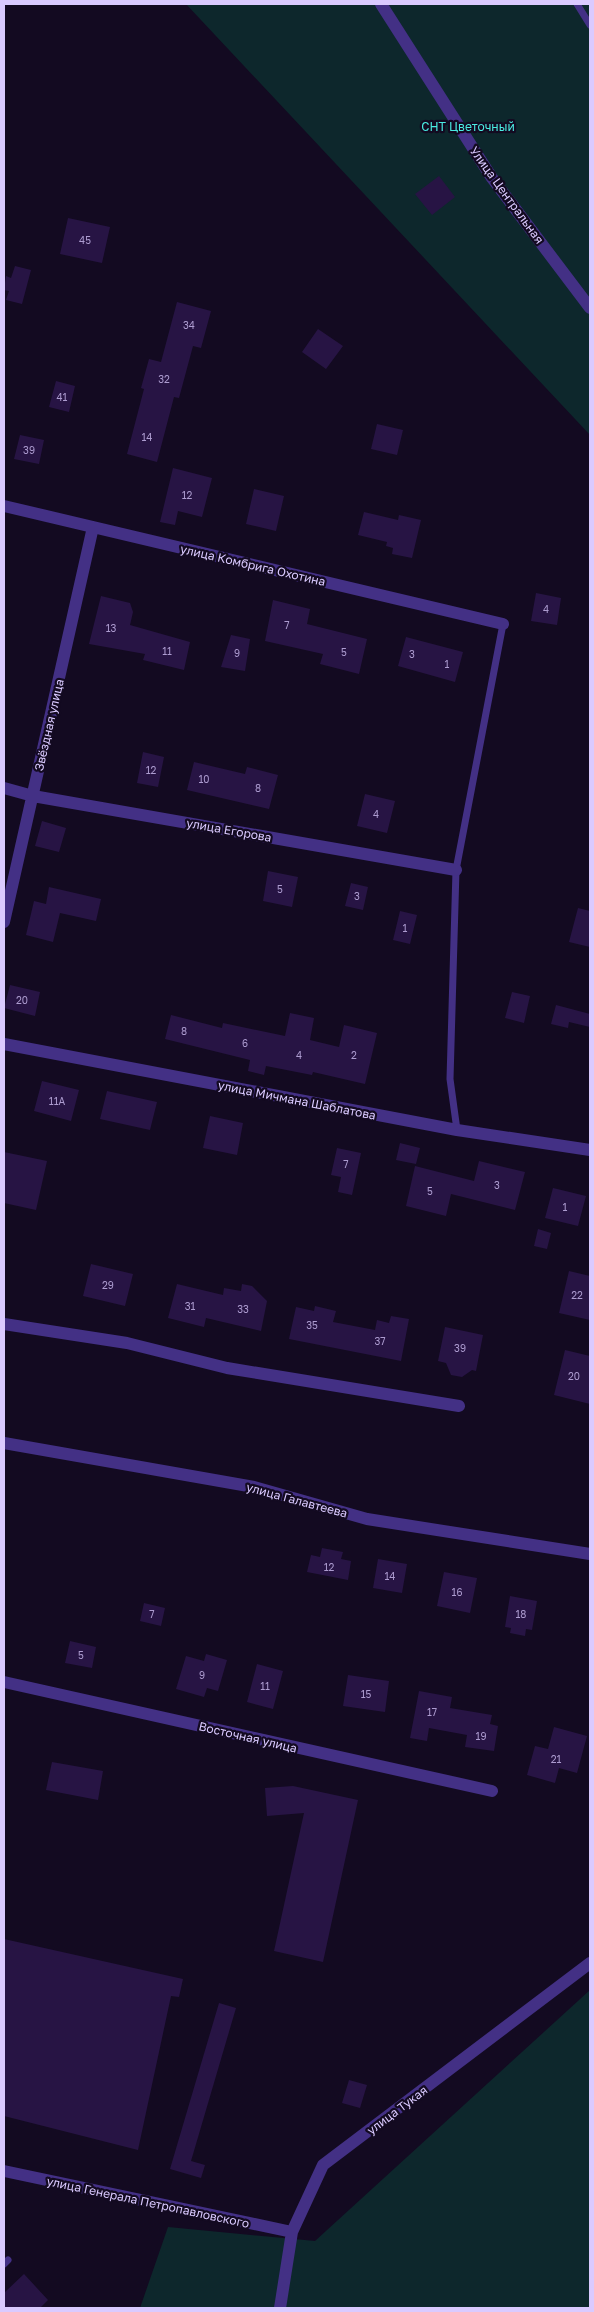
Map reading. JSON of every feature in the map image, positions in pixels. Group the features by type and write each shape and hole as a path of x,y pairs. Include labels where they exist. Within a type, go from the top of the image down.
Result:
{"street":[{"name":"Улица Центральная","path":"381,4 492,178 590,308"},
{"name":"улица Комбрига Охотина","path":"4,506 503,624"},
{"name":"Звёздная улица","path":"4,922 93,527"},
{"name":"улица Егорова","path":"4,788 32,796 456,870"},
{"name":"улица Мичмана Шаблатова","path":"4,1044 457,1130 590,1150"},
{"path":"4,1324 127,1343 227,1368 459,1406"},
{"name":"улица Галавтеева","path":"4,1442 254,1487 368,1519 590,1554"},
{"name":"Восточная улица","path":"4,1682 492,1791"},
{"name":"улица Тукая","path":"280,2308 292,2232 323,2165 590,1963"},
{"name":"улица Генерала Петропавловского","path":"4,2171 292,2232"}],"lane":[{"path":"577,4 590,25"},
{"path":"457,1130 450,1079 456,870 503,624"}],"green space":[{"name":"СНТ Цветочный","path":"186,4 590,4 590,435"},
{"path":"590,1990 590,2308 140,2308 168,2227 315,2241"}],"building":[{"path":"439,176 455,197 432,215 415,194"},
{"path":"68,218 110,227 102,263 60,254"},
{"path":"15,266 31,270 22,304 6,300 9,291 4,290 6,276 11,278"},
{"path":"177,302 211,311 201,348 193,346 179,398 174,397 157,462 127,454 144,389 141,388 149,359 161,362"},
{"path":"318,329 343,346 326,369 302,352"},
{"path":"56,381 75,386 69,412 49,407"},
{"path":"377,424 403,430 397,455 371,449"},
{"path":"20,435 44,440 39,464 14,459"},
{"path":"173,468 212,478 202,517 178,511 175,525 160,522"},
{"path":"254,489 284,496 276,531 246,524"},
{"path":"364,512 398,520 399,515 421,520 412,558 392,554 393,548 386,546 387,542 358,535"},
{"path":"536,593 561,598 557,625 531,621"},
{"path":"101,596 130,603 133,612 130,625 190,642 184,670 143,660 145,654 89,644"},
{"path":"273,600 310,609 307,624 367,639 359,674 320,664 323,654 265,641"},
{"path":"231,635 250,639 245,671 221,667"},
{"path":"406,637 463,652 455,682 398,666"},
{"path":"143,752 164,757 158,787 137,783"},
{"path":"194,762 245,774 247,767 278,775 269,809 187,790"},
{"path":"365,794 395,801 387,833 357,826"},
{"path":"42,821 66,828 59,852 35,846"},
{"path":"268,871 298,877 292,907 263,901"},
{"path":"351,883 368,887 363,910 345,906"},
{"path":"49,887 101,899 96,921 60,913 53,942 26,935 34,901 46,904"},
{"path":"578,908 590,911 590,947 569,942"},
{"path":"400,911 417,915 410,944 393,940"},
{"path":"10,985 40,992 35,1016 4,1008"},
{"path":"512,992 530,996 524,1023 505,1018"},
{"path":"556,1005 590,1014 590,1027 569,1022 568,1028 551,1024"},
{"path":"290,1013 314,1018 310,1040 339,1047 344,1025 377,1033 365,1084 313,1072 312,1075 266,1066 264,1075 248,1071 250,1060 165,1039 171,1015 222,1028 223,1023 285,1036"},
{"path":"42,1081 79,1090 71,1121 34,1111"},
{"path":"107,1091 157,1102 150,1130 100,1119"},
{"path":"210,1116 243,1123 237,1155 203,1148"},
{"path":"400,1143 420,1148 416,1164 396,1160"},
{"path":"337,1148 361,1153 352,1195 338,1192 341,1177 331,1175"},
{"path":"4,1152 47,1161 36,1210 4,1203"},
{"path":"479,1161 525,1172 515,1210 451,1194 446,1216 406,1206 415,1166 474,1181"},
{"path":"553,1188 586,1196 578,1226 545,1218"},
{"path":"538,1229 551,1233 547,1249 534,1246"},
{"path":"91,1264 133,1274 125,1306 83,1296"},
{"path":"569,1271 590,1276 590,1320 559,1313"},
{"path":"177,1284 223,1295 224,1288 241,1291 242,1284 252,1286 267,1301 261,1331 206,1318 204,1327 168,1318"},
{"path":"315,1306 336,1311 333,1322 375,1330 377,1320 389,1323 391,1316 409,1319 401,1361 289,1339 296,1307 314,1311"},
{"path":"445,1327 483,1335 476,1371 472,1370 462,1377 451,1375 446,1363 438,1361"},
{"path":"565,1350 590,1356 590,1404 554,1395"},
{"path":"322,1548 343,1552 341,1559 351,1561 348,1580 307,1572 311,1555 320,1557"},
{"path":"378,1559 407,1564 402,1593 373,1588"},
{"path":"444,1572 477,1578 470,1613 437,1606"},
{"path":"510,1596 537,1601 532,1630 526,1629 525,1636 510,1633 511,1628 505,1627"},
{"path":"144,1603 165,1608 161,1626 140,1621"},
{"path":"70,1641 96,1647 92,1668 65,1663"},
{"path":"206,1654 227,1660 218,1691 207,1688 204,1697 176,1689 186,1656 204,1661"},
{"path":"257,1664 283,1671 273,1709 247,1702"},
{"path":"348,1675 389,1681 385,1712 343,1706"},
{"path":"419,1691 452,1697 450,1708 492,1715 490,1724 498,1726 494,1751 465,1747 467,1735 429,1728 427,1741 410,1738"},
{"path":"554,1727 587,1736 577,1773 559,1768 555,1783 527,1775 535,1746 548,1749"},
{"path":"52,1762 103,1771 98,1800 46,1790"},
{"path":"293,1786 358,1800 323,1962 274,1951 304,1813 267,1816 265,1788"},
{"path":"4,1939 183,1979 179,1997 171,1996 138,2150 4,2116"},
{"path":"219,2003 236,2008 191,2161 205,2165 201,2178 170,2169"},
{"path":"349,2080 367,2085 360,2108 342,2103"},
{"path":"24,2274 48,2300 40,2308 4,2308 4,2293"}]}
